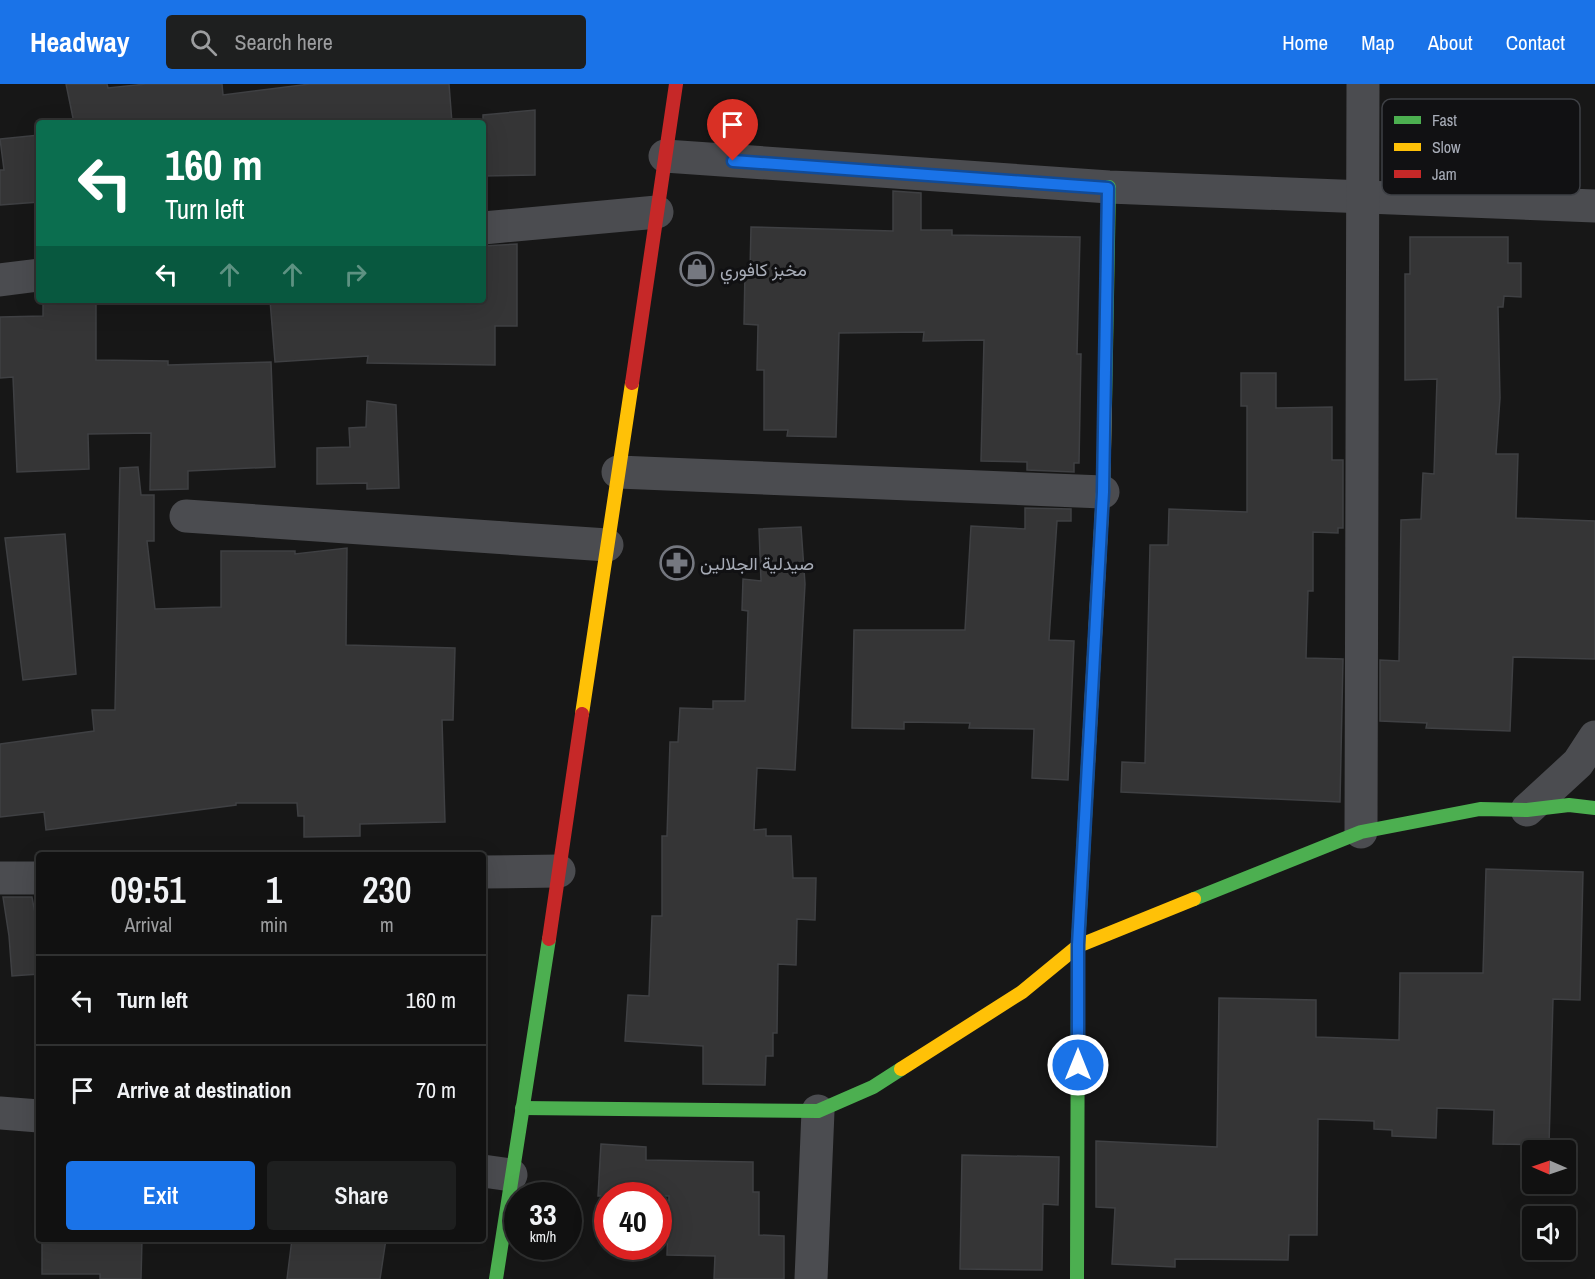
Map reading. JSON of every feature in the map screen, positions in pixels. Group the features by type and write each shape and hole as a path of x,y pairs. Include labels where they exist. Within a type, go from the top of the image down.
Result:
{"street":[{"path":"496,1279 497,1173 522,1108 676,84"},
{"path":"1361,832 1363,84"},
{"path":"665,156 1108,188 1595,206"},
{"path":"1077,1279 1078,945 1103,492 1108,188"},
{"path":"486,228 657,213"},
{"path":"0,280 36,275"},
{"path":"618,472 1103,492"},
{"path":"186,516 607,545"},
{"path":"1527,810 1578,763 1595,737"},
{"path":"522,1108 818,1111 873,1087 1023,992 1078,945 1361,832 1480,809 1527,810 1569,805 1595,808"},
{"path":"486,872 559,871"},
{"path":"0,878 36,878"},
{"path":"811,1279 818,1111"},
{"path":"0,1113 36,1116"}],"building":[{"path":"66,84 107,84 108,88 146,84 222,84 223,95 310,84 449,84 452,120 73,120"},
{"path":"535,110 535,175 486,176 486,120 483,120 483,115"},
{"path":"36,135 36,202 0,205 0,170 4,170 0,139"},
{"path":"893,191 921,193 921,230 952,230 952,235 1080,237 1077,354 1081,354 1079,463 1074,463 1074,472 1027,470 1027,462 981,461 984,340 923,341 924,332 839,333 836,437 787,436 788,430 764,430 764,370 757,370 758,325 744,324 745,271 750,271 751,227 893,231"},
{"path":"1410,237 1508,237 1508,263 1521,263 1521,297 1504,296 1503,307 1498,307 1500,398 1496,454 1518,454 1516,518 1595,521 1595,659 1513,657 1510,731 1426,728 1427,723 1380,721 1380,660 1399,661 1401,520 1421,519 1423,473 1434,474 1437,379 1405,380 1405,274 1410,274"},
{"path":"517,244 517,326 495,326 495,365 367,363 368,356 275,362 270,303 486,303 486,246"},
{"path":"43,303 96,303 96,360 168,361 168,365 271,362 275,467 188,471 188,489 150,490 151,433 88,434 89,469 17,472 13,377 0,378 0,317 43,316"},
{"path":"1241,373 1276,373 1276,408 1332,407 1332,460 1343,460 1343,528 1338,528 1338,533 1313,532 1313,591 1308,591 1306,658 1343,659 1340,802 1121,792 1122,762 1145,763 1150,545 1168,545 1169,509 1247,512 1247,406 1241,406"},
{"path":"367,401 396,405 399,488 367,489 367,483 317,484 317,448 350,447 349,428 366,427"},
{"path":"138,467 141,495 154,495 154,541 147,541 155,609 221,607 221,551 295,551 295,554 347,548 346,645 455,648 453,720 442,720 445,822 360,824 360,836 304,837 304,816 298,816 297,803 236,803 236,805 46,830 44,812 0,817 0,744 94,731 92,710 115,710 120,468"},
{"path":"1025,508 1071,509 1071,521 1057,521 1049,640 1074,641 1068,780 1032,778 1034,729 969,728 970,723 904,722 904,729 852,728 854,630 965,630 971,526 1025,529"},
{"path":"801,527 805,584 795,770 757,768 754,830 766,829 766,836 791,836 793,878 816,878 815,920 797,919 796,965 778,964 777,1033 773,1033 773,1056 766,1056 765,1085 703,1084 703,1046 625,1041 628,995 649,996 652,916 662,916 662,836 667,836 670,742 678,742 680,708 713,709 713,701 745,701 748,611 742,610 743,579 761,581 759,529"},
{"path":"65,534 76,674 23,680 5,538"},
{"path":"1486,869 1583,872 1580,1000 1553,999 1549,1140 1522,1140 1522,1145 1493,1144 1494,1110 1437,1108 1436,1138 1392,1136 1392,1130 1374,1129 1374,1121 1318,1119 1317,1235 1289,1235 1288,1260 1175,1259 1175,1267 1112,1264 1115,1208 1096,1207 1096,1141 1217,1147 1219,998 1316,1000 1316,1037 1399,1040 1400,973 1483,973"},
{"path":"3,897 32,897 36,919 36,974 12,976"},
{"path":"601,1144 646,1147 646,1160 753,1162 753,1192 759,1192 759,1235 784,1236 784,1279 714,1279 715,1256 672,1255 672,1182 599,1182"},
{"path":"962,1155 1059,1157 1058,1205 1043,1204 1042,1270 960,1269"},
{"path":"42,1242 142,1242 141,1279 100,1279 100,1274 42,1274"},
{"path":"292,1242 386,1242 380,1279 287,1279"}],"traffic: fast":[{"path":"1105,407 1109,187"},
{"path":"1077,1279 1078,946 1088,764"},
{"path":"1194,899 1361,832 1480,809 1527,810 1569,805 1595,808"},
{"path":"496,1279 549,939"},
{"path":"522,1108 818,1111 873,1087 901,1069"}],"traffic: slow":[{"path":"582,714 632,383"},
{"path":"1088,764 1103,492 1105,407"},
{"path":"901,1069 1022,992 1078,946 1194,899"}],"traffic: jam":[{"path":"632,383 676,84"},
{"path":"549,939 582,714"}],"place":[{"name":"مخبز كافوري","path":"697,269"},
{"name":"صيدلية الجلالين","path":"677,563"}],"route":[{"path":"733,161 1108,188 1103,492 1078,945 1078,1065"}]}
